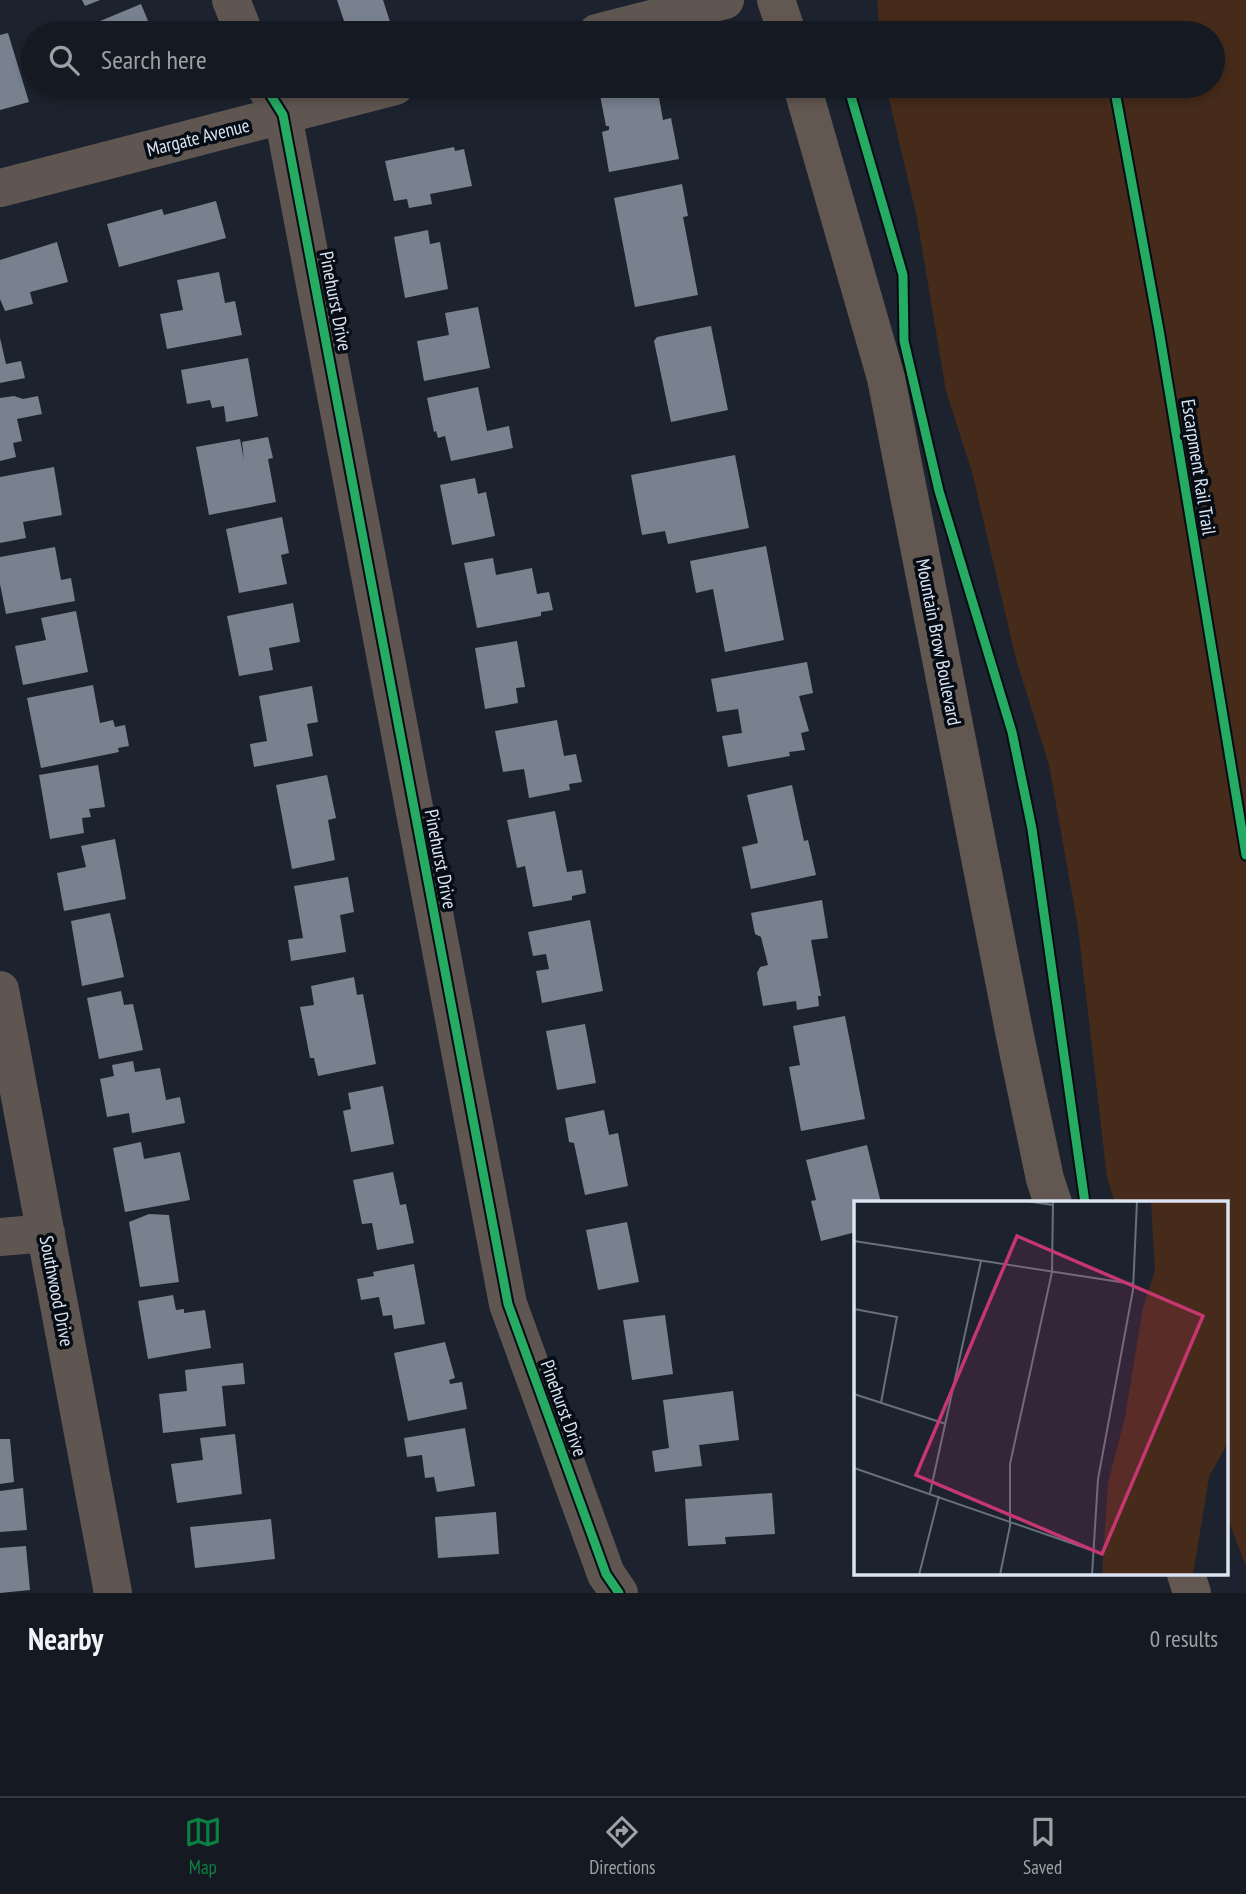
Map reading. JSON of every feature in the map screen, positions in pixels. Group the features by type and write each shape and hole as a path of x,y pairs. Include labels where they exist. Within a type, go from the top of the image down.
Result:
{"main road":[{"path":"776,0 783,21"},
{"name":"Mountain Brow Boulevard","path":"805,98 886,378 1018,1049 1045,1179 1052,1201"},
{"path":"1186,1576 1192,1593"}],"street":[{"path":"231,0 239,21"},
{"path":"644,21 725,0"},
{"name":"Margate Avenue","path":"0,187 274,100"},
{"name":"Pinehurst Drive","path":"274,100 508,1304 606,1574 619,1593"},
{"name":"Southwood Drive","path":"0,990 113,1593"},
{"path":"0,1237 46,1233"}],"shaded area":[{"path":"877,0 1246,0 1246,1566 1228,1520 1228,1201 1114,1201 1107,1177 1078,927 1049,765 1016,659 972,472 946,391 917,218 889,98 1225,98 1225,21 879,21"}],"building":[{"path":"82,0 100,0 85,6"},
{"path":"337,0 383,0 390,21 344,21"},
{"path":"141,4 148,21 100,21"},
{"path":"8,33 21,76 21,98 28,98 29,102 0,110 0,35"},
{"path":"601,98 659,98 663,120 671,118 679,159 609,172 602,132 609,130 609,126 606,126"},
{"path":"454,147 455,151 464,149 472,186 430,194 432,204 409,208 407,199 394,201 385,161"},
{"path":"682,184 688,216 683,217 698,295 635,307 614,198"},
{"path":"216,201 226,238 119,267 107,224 162,209 164,215"},
{"path":"428,230 430,244 440,242 448,289 405,298 394,237"},
{"path":"57,242 68,282 30,292 33,304 5,311 0,299 0,260"},
{"path":"219,272 225,303 235,301 242,335 167,349 160,314 183,310 177,280"},
{"path":"478,307 490,368 424,381 417,341 449,335 445,313"},
{"path":"711,326 728,410 671,422 654,341 657,337"},
{"path":"0,338 6,364 21,361 25,378 0,383"},
{"path":"248,358 258,416 226,422 224,406 212,408 210,400 187,404 181,370"},
{"path":"478,387 487,431 509,426 513,448 451,461 445,436 438,438 436,431 434,432 427,398"},
{"path":"14,396 23,399 38,396 42,414 17,419 22,441 13,443 16,457 0,461 0,398"},
{"path":"268,437 273,458 268,459 276,502 209,515 196,447 240,439 244,460 242,442"},
{"path":"735,455 749,528 668,544 665,531 642,535 631,475"},
{"path":"54,467 62,515 23,522 26,538 0,543 0,477"},
{"path":"475,478 478,494 486,492 495,536 452,545 440,485"},
{"path":"282,517 289,553 281,555 287,584 239,593 226,529"},
{"path":"766,546 784,640 725,652 713,589 696,593 690,561"},
{"path":"55,547 61,580 71,578 75,601 6,614 0,584 0,557"},
{"path":"493,558 496,575 532,568 537,594 549,592 553,610 541,612 541,616 477,628 464,563"},
{"path":"293,603 300,642 269,648 273,670 239,676 227,616"},
{"path":"76,611 88,672 23,685 15,646 46,640 41,618"},
{"path":"517,641 525,687 516,688 518,703 485,709 475,648"},
{"path":"807,662 813,693 799,696 809,731 801,733 805,750 789,752 790,756 728,767 722,736 742,733 738,709 717,712 711,679"},
{"path":"93,685 100,723 113,720 115,727 125,725 129,746 118,748 119,752 41,768 27,698"},
{"path":"312,686 318,722 307,724 313,756 254,767 250,744 267,741 259,696"},
{"path":"557,720 564,756 576,754 582,782 569,784 570,790 529,798 524,769 503,772 495,731"},
{"path":"98,765 105,807 89,809 91,817 82,818 84,833 50,839 39,775"},
{"path":"327,775 336,818 328,820 335,860 292,869 276,785"},
{"path":"792,785 804,841 808,840 816,875 751,889 742,847 758,843 747,795"},
{"path":"555,811 567,872 582,870 586,893 572,896 572,900 533,907 525,866 517,868 507,820"},
{"path":"115,839 126,899 64,911 57,873 86,867 81,846"},
{"path":"348,877 354,912 340,915 346,952 291,961 288,940 303,938 294,886"},
{"path":"822,900 828,938 811,940 821,996 818,996 819,1006 797,1010 796,1001 763,1006 757,973 760,967 768,965 761,937 755,934 751,913"},
{"path":"110,913 124,977 82,986 71,921"},
{"path":"590,920 603,991 542,1003 536,971 549,969 546,954 533,956 528,932"},
{"path":"354,977 357,995 363,994 376,1064 318,1076 314,1058 310,1058 300,1007 314,1005 311,986"},
{"path":"121,991 124,1005 133,1004 143,1050 99,1059 87,998"},
{"path":"845,1016 865,1119 801,1131 789,1067 800,1065 793,1026"},
{"path":"585,1024 596,1083 557,1090 546,1031"},
{"path":"133,1061 135,1072 160,1068 166,1100 180,1097 185,1123 132,1133 129,1113 107,1117 100,1079 114,1076 112,1065"},
{"path":"383,1086 394,1144 351,1152 343,1111 351,1109 348,1093"},
{"path":"604,1110 609,1135 618,1133 628,1186 585,1195 574,1143 569,1142 565,1118"},
{"path":"141,1142 144,1159 180,1152 190,1200 125,1212 113,1148"},
{"path":"867,1145 881,1201 854,1201 854,1233 821,1241 811,1201 816,1200 806,1160"},
{"path":"393,1172 400,1205 406,1204 414,1243 377,1250 372,1223 362,1224 353,1180"},
{"path":"149,1214 169,1215 179,1282 140,1287 129,1222"},
{"path":"627,1222 639,1282 598,1290 586,1230"},
{"path":"414,1264 425,1324 394,1329 392,1315 383,1316 379,1297 361,1300 357,1279 374,1276 373,1272"},
{"path":"173,1295 176,1310 184,1309 184,1313 205,1310 211,1348 148,1359 138,1301"},
{"path":"665,1315 673,1374 632,1380 623,1320"},
{"path":"445,1342 455,1378 449,1380 450,1384 462,1382 467,1409 408,1421 394,1353"},
{"path":"243,1363 245,1384 222,1386 226,1426 163,1433 159,1394 187,1391 185,1370"},
{"path":"733,1391 739,1440 699,1445 702,1466 655,1472 652,1451 669,1448 663,1400"},
{"path":"465,1428 475,1486 437,1492 434,1477 425,1478 422,1455 407,1457 404,1438"},
{"path":"235,1434 242,1494 177,1503 171,1464 203,1460 200,1438"},
{"path":"0,1439 10,1439 14,1482 0,1484"},
{"path":"23,1488 27,1530 0,1532 0,1491"},
{"path":"772,1493 775,1534 725,1537 726,1544 688,1546 685,1499"},
{"path":"496,1512 499,1554 438,1558 435,1517"},
{"path":"271,1519 275,1559 195,1568 190,1527"},
{"path":"26,1546 30,1590 0,1593 0,1548"}],"cycle path":[{"path":"272,98 283,115 508,1304 606,1574 619,1593"},
{"path":"851,98 903,275 904,341 939,491 1012,732 1032,829 1085,1201"},
{"name":"Escarpment Rail Trail","path":"1116,98 1159,330 1246,855"}]}
